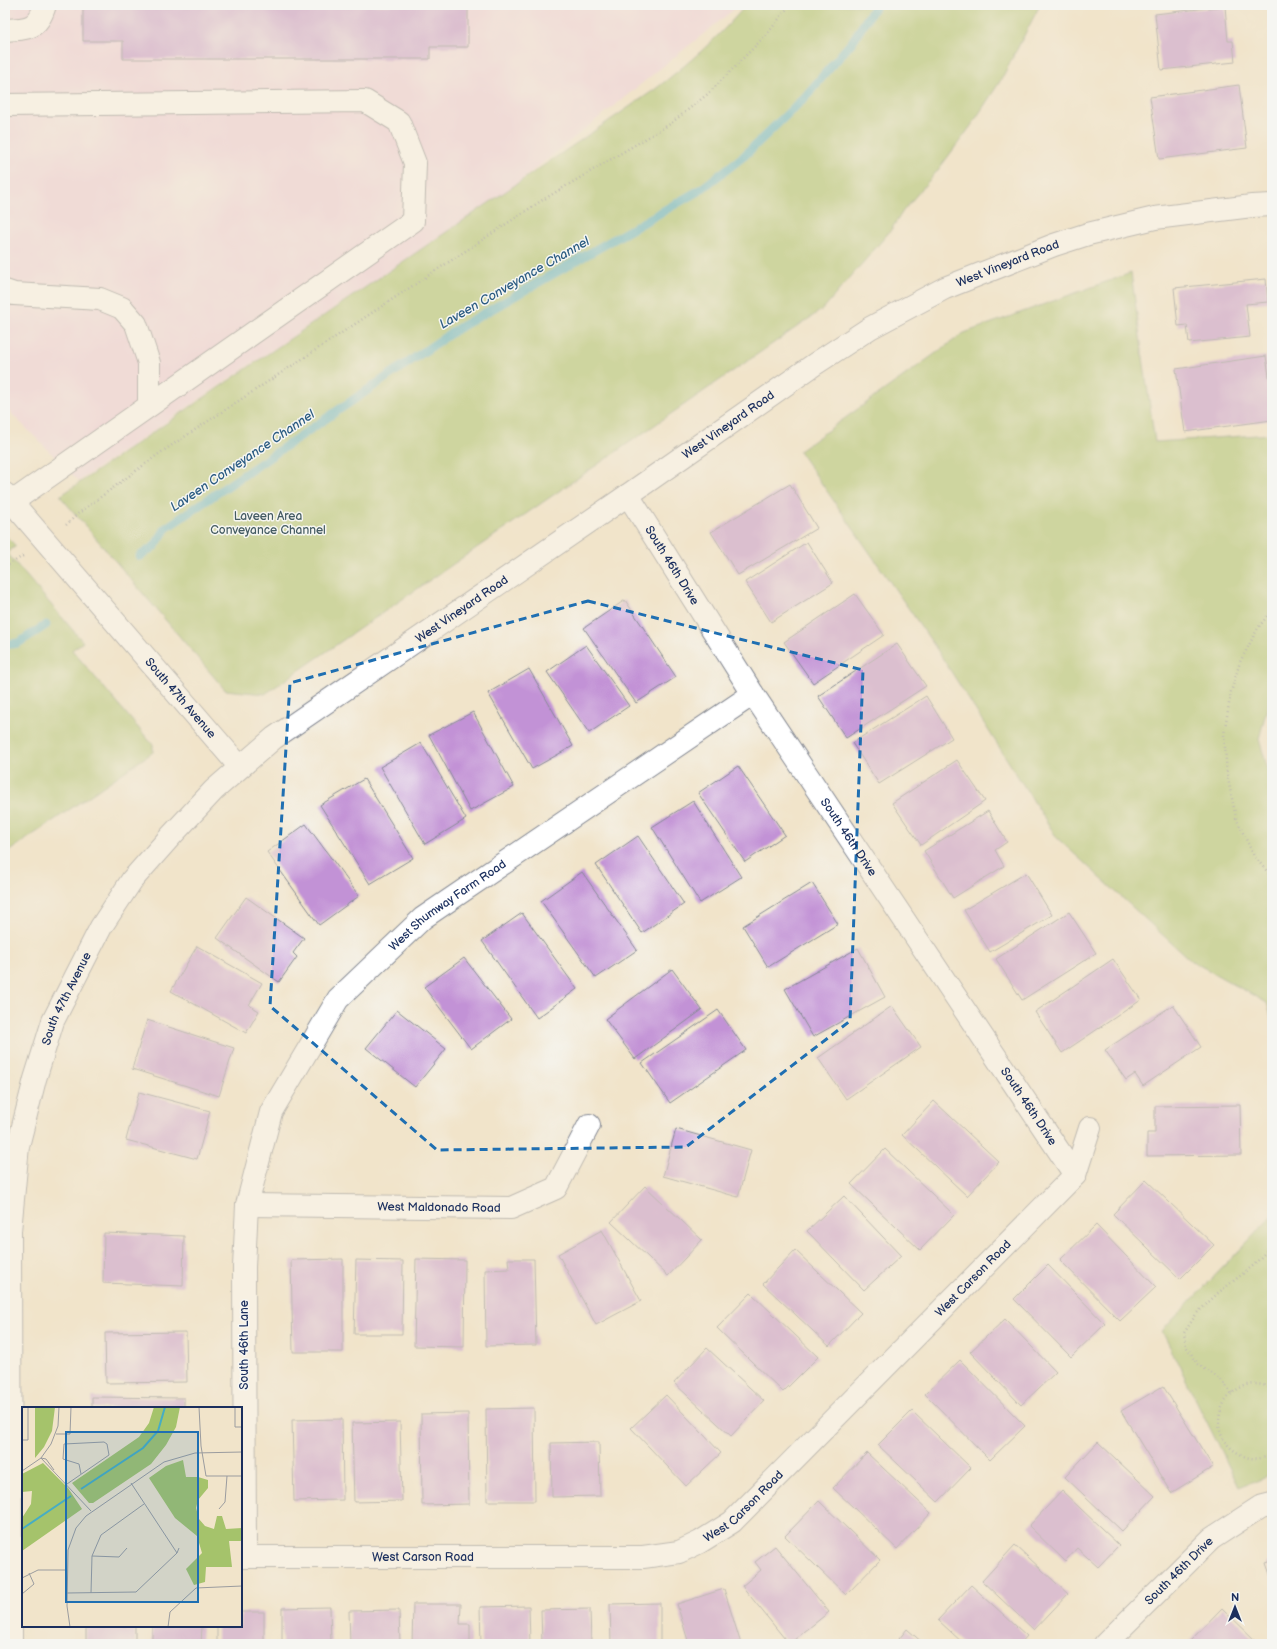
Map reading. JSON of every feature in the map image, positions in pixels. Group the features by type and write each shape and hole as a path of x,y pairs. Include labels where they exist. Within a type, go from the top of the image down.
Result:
{"street":[{"path":"5,30 27,29 42,17 45,5"},
{"path":"5,106 365,101 398,122 415,163 413,221 149,405 8,498"},
{"name":"West Vineyard Road","path":"240,767 274,738 628,495 821,360 870,328 946,288 1047,248 1088,234 1155,218 1252,206 1272,205"},
{"path":"5,291 14,294 100,299 122,308 136,324 149,363 149,405"},
{"name":"South 46th Drive","path":"628,495 753,694 1075,1175"},
{"name":"South 47th Avenue","path":"8,498 240,767 194,810 132,880 101,927 53,1021 35,1078 18,1146 10,1231 8,1338 16,1560 11,1644"},
{"name":"West Shumway Farm Road","path":"247,1206 271,1112 338,999 424,918 753,694"},
{"name":"West Maldonado Road","path":"247,1206 511,1208 556,1188 589,1125"},
{"name":"West Carson Road","path":"243,1557 643,1557 679,1552 700,1542 732,1522 1075,1175 1090,1128"},
{"name":"South 46th Lane","path":"243,1557 244,1267 247,1206"},
{"name":"South 46th Drive","path":"1105,1644 1211,1539 1266,1506"}],"path":[{"path":"5,567 46,541 79,513 160,454 541,201 670,124 709,93 768,33 790,5"},
{"path":"1272,610 1258,628 1240,662 1231,692 1224,734 1228,774 1236,818 1254,856 1272,877"},
{"path":"1232,1393 1221,1380 1198,1364 1186,1346 1184,1333 1197,1313 1218,1293 1254,1264 1272,1245"},
{"path":"1272,1388 1258,1384 1246,1385 1232,1393 1221,1408 1219,1420 1220,1432 1225,1442 1233,1451 1244,1457 1255,1458 1268,1457 1272,1454"},
{"path":"1268,1457 1272,1472"}],"highlighted area":[{"path":"588,601 863,670 850,1021 686,1147 437,1150 270,1006 290,683"}],"shaded area":[{"path":"5,5 737,5 732,11 519,182 79,481 5,407"}],"green space":[{"name":"Laveen Area Conveyance Channel","path":"746,5 1040,5 1001,80 971,126 938,170 903,211 891,230 823,309 265,694 225,690 60,496 654,90 703,50"},
{"path":"1131,273 1155,442 1272,434 1272,689 1259,739 1272,784 1272,1020 1267,1003 1190,960 1057,838 936,648 799,451 964,333"},
{"path":"5,535 16,546 7,553 83,642 72,650 153,745 153,752 5,854"},
{"path":"1272,1216 1272,1474 1239,1487 1162,1331"}],"building":[{"path":"83,5 468,5 468,47 430,47 430,59 123,59 123,41 83,41"},
{"path":"1225,6 1228,41 1233,41 1235,62 1161,70 1155,14"},
{"path":"1239,85 1247,148 1159,159 1150,97"},
{"path":"1266,279 1268,302 1246,304 1250,337 1189,343 1187,325 1178,326 1174,288"},
{"path":"1266,356 1272,396 1272,420 1185,432 1176,369"},
{"path":"790,484 817,528 738,575 711,532"},
{"path":"807,542 833,583 771,622 745,582"},
{"path":"855,594 884,635 813,683 784,642"},
{"path":"625,600 676,677 636,703 584,628"},
{"path":"897,644 926,686 846,738 818,696"},
{"path":"586,645 629,706 589,733 547,672"},
{"path":"529,669 573,746 532,769 488,693"},
{"path":"926,696 952,738 879,784 852,743"},
{"path":"473,712 514,787 470,811 429,735"},
{"path":"421,743 466,819 425,844 380,767"},
{"path":"957,760 985,801 921,845 892,803"},
{"path":"738,766 785,835 745,862 698,793"},
{"path":"364,779 413,858 370,884 320,805"},
{"path":"693,801 741,877 700,903 652,827"},
{"path":"988,811 1007,842 995,850 1004,866 953,898 924,851"},
{"path":"306,824 359,896 319,925 267,852"},
{"path":"638,836 684,904 642,933 596,865"},
{"path":"582,872 637,950 596,978 541,901"},
{"path":"1026,873 1052,915 990,952 964,910"},
{"path":"812,883 838,924 768,967 743,926"},
{"path":"246,897 304,938 293,953 297,957 279,982 217,938"},
{"path":"1069,912 1096,953 1022,1000 996,959"},
{"path":"522,913 577,989 537,1018 482,941"},
{"path":"197,946 262,983 249,1005 259,1011 246,1033 171,991"},
{"path":"858,948 885,997 813,1037 785,989"},
{"path":"464,958 511,1019 471,1049 424,987"},
{"path":"1113,959 1141,1000 1062,1053 1035,1012"},
{"path":"672,969 702,1010 635,1059 605,1019"},
{"path":"1173,1005 1201,1047 1143,1086 1135,1074 1126,1080 1105,1050"},
{"path":"892,1006 921,1047 846,1099 818,1058"},
{"path":"397,1010 446,1049 415,1087 366,1048"},
{"path":"718,1010 746,1050 670,1103 642,1063"},
{"path":"147,1020 234,1048 219,1096 132,1069"},
{"path":"139,1092 210,1111 197,1159 126,1140"},
{"path":"934,1101 999,1162 967,1196 902,1135"},
{"path":"1240,1105 1241,1155 1147,1156 1147,1133 1155,1133 1155,1106"},
{"path":"676,1129 751,1150 738,1197 663,1176"},
{"path":"885,1149 954,1215 920,1250 851,1184"},
{"path":"1146,1180 1214,1245 1180,1279 1113,1214"},
{"path":"645,1186 702,1240 668,1276 611,1222"},
{"path":"844,1196 901,1256 864,1290 807,1231"},
{"path":"1096,1225 1156,1287 1120,1321 1060,1260"},
{"path":"602,1230 641,1301 596,1325 558,1254"},
{"path":"104,1233 184,1236 183,1286 103,1283"},
{"path":"795,1250 861,1313 829,1346 763,1284"},
{"path":"343,1259 343,1352 293,1352 291,1260"},
{"path":"416,1259 465,1260 464,1347 414,1346"},
{"path":"508,1259 534,1259 536,1345 486,1346 485,1270 509,1269"},
{"path":"356,1260 403,1261 402,1334 354,1334"},
{"path":"1048,1265 1105,1324 1071,1357 1014,1299"},
{"path":"751,1293 818,1357 783,1392 717,1328"},
{"path":"1005,1319 1056,1372 1021,1405 970,1352"},
{"path":"186,1332 187,1382 106,1383 105,1333"},
{"path":"707,1348 764,1401 731,1436 674,1383"},
{"path":"960,1360 1025,1426 990,1460 925,1394"},
{"path":"1163,1386 1213,1467 1171,1493 1121,1411"},
{"path":"666,1395 721,1453 686,1486 631,1428"},
{"path":"92,1397 184,1398 184,1407 92,1407"},
{"path":"534,1408 535,1501 487,1501 486,1409"},
{"path":"912,1411 971,1468 938,1502 878,1445"},
{"path":"468,1413 469,1504 422,1505 421,1414"},
{"path":"342,1419 343,1500 294,1501 292,1420"},
{"path":"400,1422 402,1501 354,1502 352,1423"},
{"path":"599,1442 600,1496 552,1497 551,1443"},
{"path":"1098,1442 1155,1496 1122,1531 1065,1477"},
{"path":"867,1453 931,1513 897,1549 833,1488"},
{"path":"1062,1491 1119,1545 1098,1567 1077,1548 1065,1561 1029,1526"},
{"path":"819,1501 880,1560 846,1595 785,1536"},
{"path":"1015,1545 1068,1594 1034,1630 982,1581"},
{"path":"775,1546 829,1612 789,1644 742,1586 761,1570 755,1562"},
{"path":"1272,1561 1272,1580 1266,1563"},
{"path":"971,1585 1027,1636 1020,1644 964,1644 938,1620"},
{"path":"724,1589 741,1644 689,1644 677,1604"},
{"path":"660,1603 660,1644 611,1644 610,1604"},
{"path":"413,1604 461,1604 460,1624 470,1624 470,1644 412,1644"},
{"path":"529,1606 530,1644 481,1644 480,1607"},
{"path":"330,1607 331,1644 282,1644 282,1608"},
{"path":"1222,1608 1259,1644 1187,1644"},
{"path":"590,1609 591,1644 542,1644 541,1610"},
{"path":"399,1610 400,1644 350,1644 349,1611"},
{"path":"242,1612 264,1612 264,1644 217,1644 217,1627 242,1627"},
{"path":"86,1627 135,1627 135,1644 86,1644"},
{"path":"152,1627 202,1627 201,1644 152,1644"},
{"path":"907,1629 924,1644 895,1644"}],"waterway":[{"name":"Laveen Conveyance Channel","path":"140,556 155,546 166,528 457,329 700,190 744,156 805,97 852,42 876,5"},
{"name":"Laveen Conveyance Channel","path":"5,645 18,643 46,625"}]}
